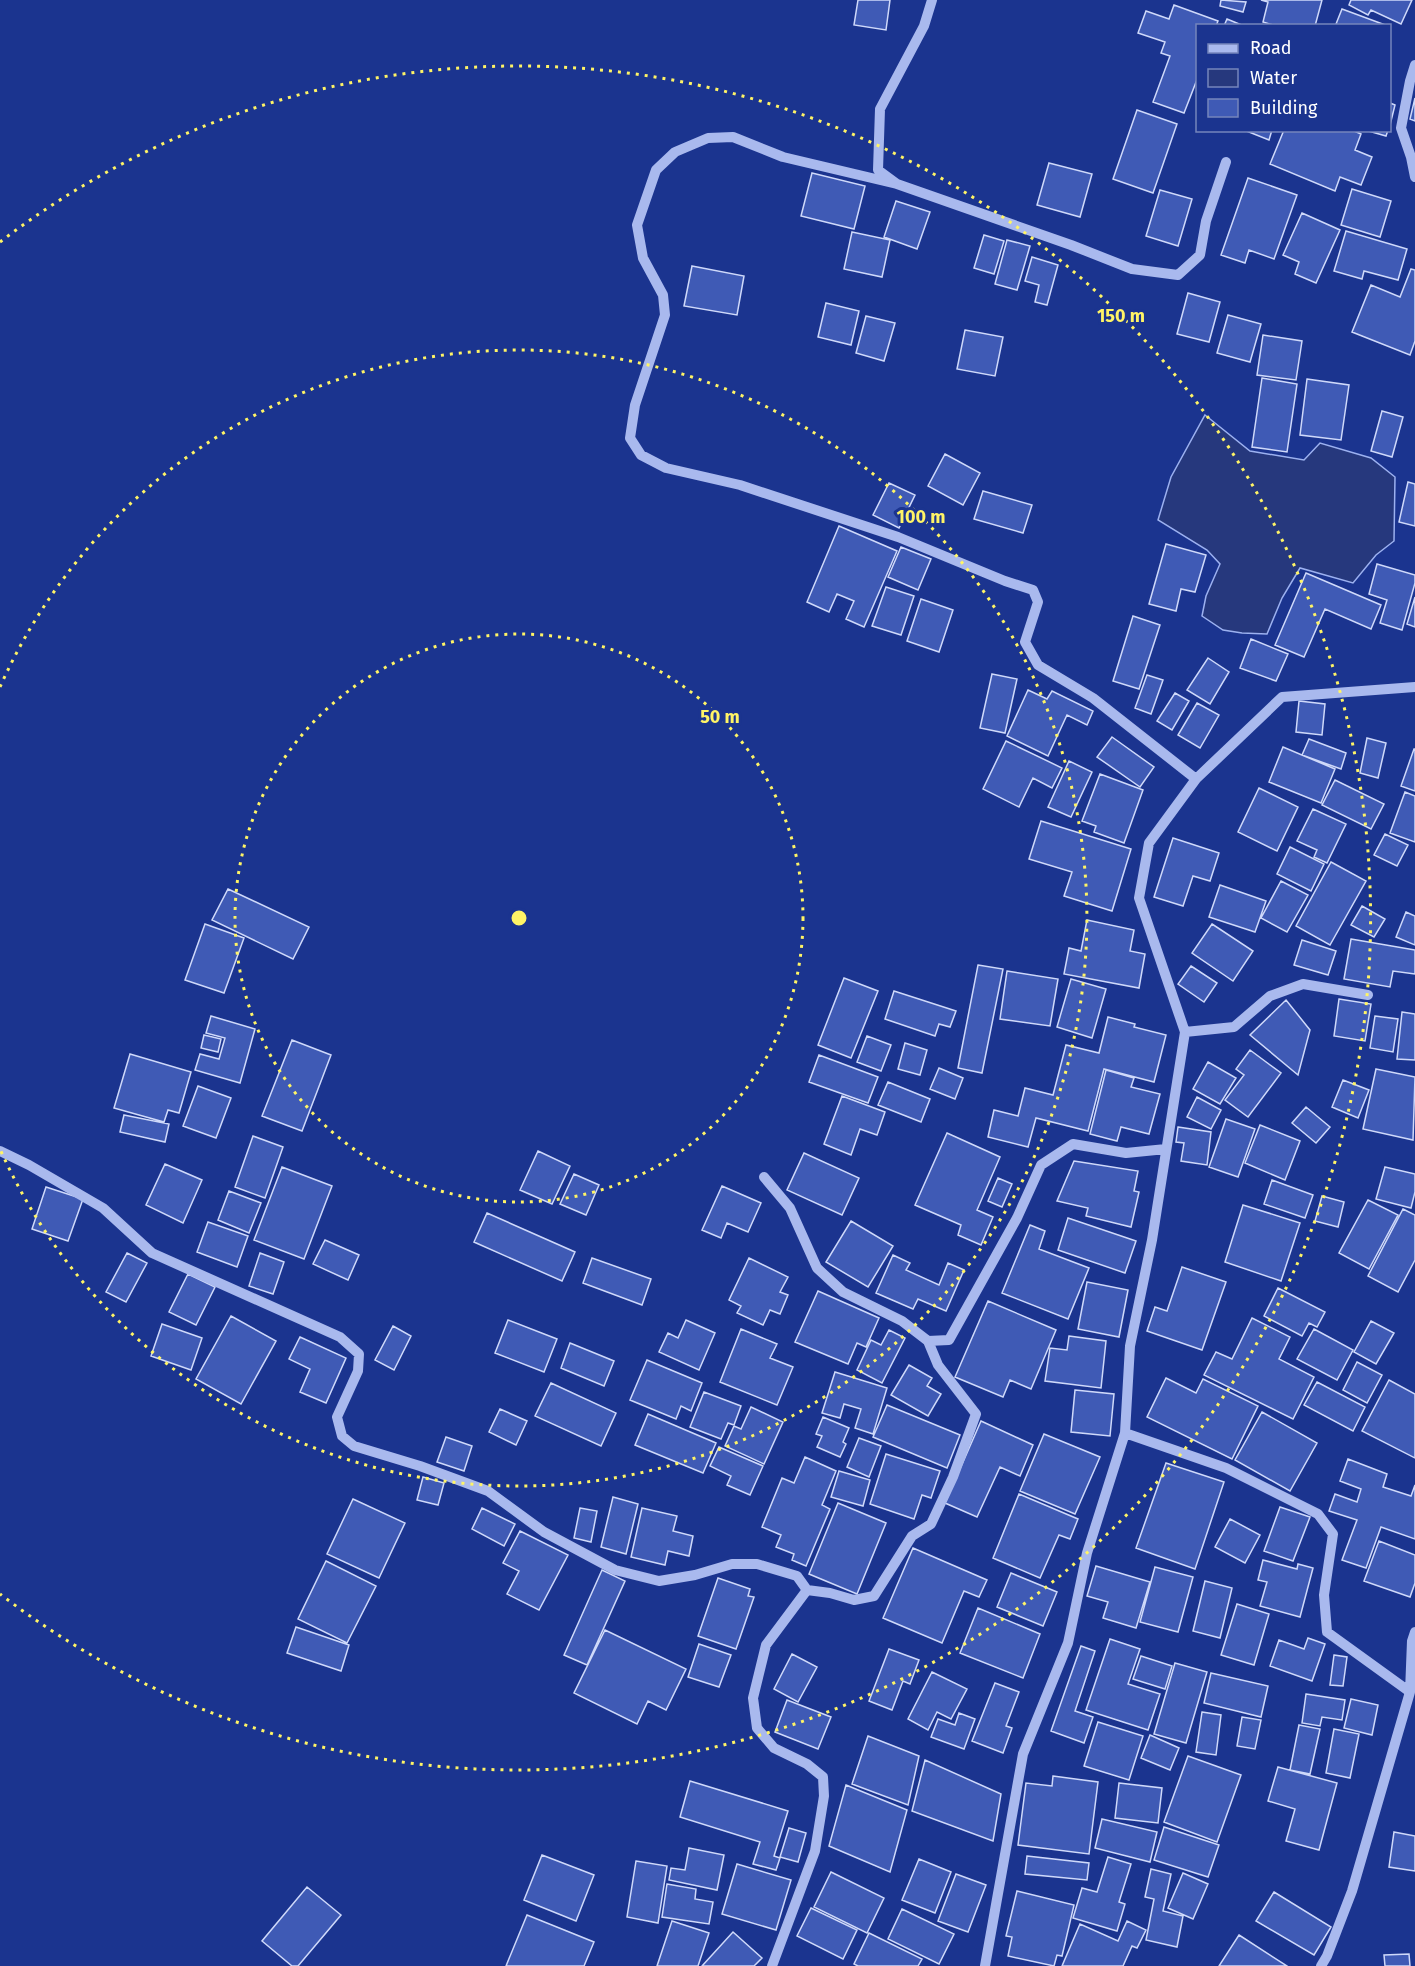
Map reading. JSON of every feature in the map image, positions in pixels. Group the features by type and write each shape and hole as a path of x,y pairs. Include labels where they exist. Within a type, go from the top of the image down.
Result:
{"street":[{"path":"897,184 878,170 880,109 924,26 932,0"},
{"path":"1415,65 1401,128 1415,177"},
{"path":"1196,779 1093,698 1038,665 1025,642 1038,602 1033,590 1005,582 898,537 740,485 666,468 641,455 630,438 635,405 665,315 663,295 643,258 636,225 656,170 675,152 708,138 733,137 783,157 897,184 1071,245 1132,269 1178,274 1200,255 1206,221 1226,162"},
{"path":"985,1966 1023,1754 1068,1643 1088,1553 1125,1433 1130,1346 1152,1240 1185,1032 1139,898 1149,843 1196,779 1282,697 1415,687"},
{"path":"1185,1032 1234,1027 1270,996 1303,984 1368,995"},
{"path":"928,1341 949,1340 1017,1218 1041,1165 1073,1144 1126,1153 1166,1149"},
{"path":"0,1151 103,1208 152,1253 340,1337 359,1354 358,1371 337,1417 342,1436 354,1446 411,1463 488,1491 544,1532 615,1570 659,1581 695,1575 732,1563 757,1564 797,1576 807,1590 830,1593 854,1600 874,1596 912,1536 931,1524 953,1477 976,1414 938,1365 928,1341 902,1321 843,1292 817,1268 790,1208 764,1177"},
{"path":"1125,1433 1226,1467 1318,1515 1333,1534 1324,1595 1327,1632 1410,1692"},
{"path":"772,1966 815,1851 824,1796 823,1777 807,1764 774,1748 757,1728 753,1698 766,1645 807,1590"},
{"path":"1320,1966 1327,1956 1352,1891 1410,1692 1412,1641 1415,1632"}],"water":[{"path":"1205,415 1250,451 1304,460 1320,443 1371,458 1395,477 1394,541 1376,555 1353,583 1300,568 1282,598 1267,634 1223,630 1202,616 1206,596 1220,564 1207,550 1158,520 1171,477"}],"building":[{"path":"858,0 890,0 886,30 854,25"},
{"path":"1221,0 1246,2 1243,12 1220,6"},
{"path":"1261,0 1322,0 1316,24 1263,22 1268,2"},
{"path":"1351,0 1412,0 1401,24 1371,10 1368,15 1349,5"},
{"path":"1174,5 1218,21 1217,24 1196,24 1196,82 1184,113 1153,102 1170,56 1161,53 1165,42 1138,33 1146,11 1169,19"},
{"path":"1342,9 1383,24 1336,24"},
{"path":"1227,19 1239,24 1225,24"},
{"path":"1415,98 1415,121 1410,119"},
{"path":"1391,103 1395,105 1391,121"},
{"path":"1137,110 1177,124 1153,193 1113,179"},
{"path":"1249,132 1271,132 1269,140"},
{"path":"1283,132 1356,132 1361,134 1355,150 1372,157 1361,185 1340,177 1335,191 1270,164"},
{"path":"1372,132 1387,132 1386,136"},
{"path":"1049,163 1092,174 1080,217 1037,205"},
{"path":"812,173 865,186 854,229 801,216"},
{"path":"1248,178 1297,195 1274,259 1249,250 1245,263 1221,255"},
{"path":"1352,189 1391,201 1380,237 1341,225"},
{"path":"1160,190 1192,199 1178,246 1146,236"},
{"path":"896,201 930,212 917,249 884,237"},
{"path":"1302,213 1340,230 1316,283 1295,274 1299,262 1283,255"},
{"path":"1346,231 1407,249 1398,280 1364,271 1362,279 1334,271"},
{"path":"852,232 890,240 882,277 844,269"},
{"path":"984,235 1004,241 994,274 974,268"},
{"path":"1007,240 1030,246 1017,290 995,284"},
{"path":"1032,257 1058,265 1047,305 1035,302 1039,285 1025,281"},
{"path":"692,266 744,276 737,315 684,306"},
{"path":"1411,269 1415,270 1415,341 1410,355 1352,332 1371,285 1400,297"},
{"path":"1188,293 1220,302 1209,342 1177,334"},
{"path":"826,303 859,311 851,345 818,337"},
{"path":"1228,315 1261,324 1250,362 1217,353"},
{"path":"866,316 895,323 884,361 856,353"},
{"path":"965,330 1003,337 995,376 957,369"},
{"path":"1263,335 1302,341 1296,380 1257,375"},
{"path":"1262,378 1297,384 1287,452 1252,447"},
{"path":"1307,379 1349,385 1341,440 1300,435"},
{"path":"1382,411 1403,417 1392,457 1371,451"},
{"path":"945,454 980,473 963,505 928,486"},
{"path":"1408,482 1415,484 1415,526 1399,522"},
{"path":"889,483 915,495 899,528 873,515"},
{"path":"983,491 1032,505 1023,533 974,519"},
{"path":"839,526 897,551 864,627 846,619 854,601 837,594 829,612 807,602"},
{"path":"1166,544 1206,555 1195,592 1181,589 1176,611 1149,604"},
{"path":"901,547 931,559 918,590 888,577"},
{"path":"1377,564 1415,575 1415,583 1402,630 1380,623 1387,600 1369,594"},
{"path":"1306,573 1381,605 1371,629 1325,609 1304,657 1275,645"},
{"path":"886,587 914,596 901,635 872,626"},
{"path":"1415,597 1415,627 1407,624"},
{"path":"921,599 953,610 939,652 907,641"},
{"path":"1133,616 1160,625 1139,689 1113,681"},
{"path":"1251,639 1288,654 1276,681 1240,668"},
{"path":"1208,658 1229,672 1210,704 1187,690"},
{"path":"992,674 1017,679 1005,733 980,728"},
{"path":"1147,675 1163,680 1151,714 1135,708"},
{"path":"1028,690 1047,699 1052,691 1093,711 1087,725 1067,715 1048,756 1007,736"},
{"path":"1175,693 1189,701 1172,730 1157,721"},
{"path":"1299,701 1325,704 1322,735 1296,732"},
{"path":"1197,703 1219,715 1200,748 1178,735"},
{"path":"1112,737 1154,767 1140,787 1097,757"},
{"path":"1367,738 1386,743 1378,778 1360,773"},
{"path":"1309,739 1346,753 1341,769 1302,755"},
{"path":"1006,741 1062,768 1052,788 1033,778 1019,807 983,789"},
{"path":"1283,747 1335,769 1321,803 1269,782"},
{"path":"1415,749 1415,791 1401,786"},
{"path":"1069,761 1092,772 1071,817 1048,807"},
{"path":"1100,774 1143,790 1124,843 1094,832 1096,826 1082,821"},
{"path":"1335,780 1384,804 1371,829 1322,805"},
{"path":"1259,788 1298,807 1277,851 1238,832"},
{"path":"1405,792 1415,796 1415,842 1390,833"},
{"path":"1313,809 1346,824 1327,863 1314,857 1317,850 1297,841"},
{"path":"1041,821 1131,849 1112,911 1064,896 1072,872 1029,859"},
{"path":"1385,834 1408,845 1397,866 1374,855"},
{"path":"1173,838 1219,853 1210,881 1193,876 1183,906 1154,897"},
{"path":"1290,847 1324,864 1311,891 1277,874"},
{"path":"1331,862 1366,881 1330,945 1296,926"},
{"path":"1281,881 1308,895 1287,932 1261,918"},
{"path":"1220,885 1266,901 1255,932 1209,917"},
{"path":"228,889 309,927 293,959 212,920"},
{"path":"1362,906 1385,919 1374,937 1351,925"},
{"path":"1406,912 1415,916 1415,945 1396,937"},
{"path":"1087,920 1134,930 1130,951 1145,954 1139,988 1064,974 1069,948 1081,951"},
{"path":"205,924 244,938 224,993 185,980"},
{"path":"1212,924 1253,951 1233,981 1192,953"},
{"path":"1351,939 1415,950 1415,974 1393,971 1390,987 1344,979"},
{"path":"1302,940 1336,951 1328,975 1294,965"},
{"path":"978,965 1003,969 982,1073 958,1068"},
{"path":"1191,966 1217,983 1204,1002 1178,984"},
{"path":"1007,971 1058,979 1050,1026 1000,1019"},
{"path":"844,978 878,991 851,1058 818,1045"},
{"path":"1071,979 1106,989 1092,1038 1057,1027"},
{"path":"894,991 956,1011 950,1027 939,1024 935,1036 885,1019"},
{"path":"1339,999 1371,1004 1365,1041 1334,1036"},
{"path":"1286,1000 1310,1030 1298,1075 1250,1035"},
{"path":"1402,1012 1415,1014 1415,1060 1397,1059"},
{"path":"211,1016 255,1029 240,1083 195,1070 200,1054 219,1059 225,1038 206,1033"},
{"path":"1375,1016 1398,1019 1393,1052 1370,1048"},
{"path":"1108,1017 1135,1024 1134,1027 1166,1035 1154,1082 1104,1069 1088,1131 1036,1118 1028,1147 988,1137 994,1110 1018,1116 1025,1088 1053,1095 1066,1045 1099,1053"},
{"path":"204,1035 221,1039 218,1052 201,1048"},
{"path":"867,1036 891,1045 881,1071 857,1062"},
{"path":"292,1040 331,1055 302,1131 262,1116"},
{"path":"905,1043 927,1050 920,1075 898,1069"},
{"path":"1250,1050 1281,1073 1248,1117 1225,1100 1244,1075 1236,1069"},
{"path":"130,1054 191,1072 179,1113 168,1110 164,1122 114,1108"},
{"path":"819,1055 878,1077 868,1103 809,1082"},
{"path":"1208,1062 1236,1078 1220,1104 1193,1089"},
{"path":"939,1068 963,1078 955,1099 930,1089"},
{"path":"1376,1069 1415,1077 1413,1140 1363,1129"},
{"path":"1106,1070 1134,1078 1131,1087 1160,1094 1149,1134 1121,1127 1117,1141 1090,1134"},
{"path":"1343,1080 1369,1090 1358,1118 1332,1107"},
{"path":"888,1082 930,1099 921,1122 878,1105"},
{"path":"198,1086 231,1098 216,1138 183,1126"},
{"path":"842,1096 885,1112 877,1135 860,1129 851,1155 824,1144"},
{"path":"1197,1097 1221,1110 1211,1129 1187,1117"},
{"path":"1306,1107 1330,1127 1316,1143 1292,1123"},
{"path":"124,1115 169,1124 165,1142 120,1132"},
{"path":"1226,1119 1255,1129 1238,1177 1209,1167"},
{"path":"1260,1125 1300,1141 1285,1180 1245,1163"},
{"path":"1178,1127 1211,1132 1207,1165 1181,1161 1184,1143 1176,1142"},
{"path":"947,1133 1000,1157 977,1210 993,1217 981,1245 958,1235 961,1225 915,1205"},
{"path":"253,1136 283,1147 265,1198 235,1187"},
{"path":"538,1151 570,1166 552,1204 520,1190"},
{"path":"804,1153 859,1178 842,1215 787,1190"},
{"path":"1074,1161 1138,1171 1134,1191 1139,1192 1131,1227 1086,1216 1088,1208 1057,1201"},
{"path":"165,1164 202,1180 183,1223 146,1205"},
{"path":"282,1167 332,1186 304,1259 254,1240"},
{"path":"1385,1167 1415,1174 1415,1192 1411,1208 1376,1199"},
{"path":"574,1174 599,1185 586,1215 560,1204"},
{"path":"998,1178 1012,1184 1002,1207 988,1201"},
{"path":"1272,1180 1313,1195 1305,1218 1264,1204"},
{"path":"722,1186 761,1203 748,1232 727,1223 721,1238 702,1230"},
{"path":"46,1187 83,1199 68,1241 32,1229"},
{"path":"229,1191 261,1203 249,1233 218,1220"},
{"path":"1322,1196 1344,1202 1338,1227 1315,1221"},
{"path":"1368,1200 1398,1215 1369,1269 1339,1253"},
{"path":"1243,1205 1300,1223 1281,1281 1225,1262"},
{"path":"1403,1209 1415,1215 1415,1260 1398,1292 1368,1276"},
{"path":"487,1213 575,1252 562,1281 474,1242"},
{"path":"1068,1218 1136,1241 1125,1273 1058,1250"},
{"path":"851,1221 893,1246 868,1287 826,1262"},
{"path":"208,1222 248,1236 237,1267 197,1252"},
{"path":"1030,1225 1045,1231 1039,1249 1089,1268 1068,1319 1002,1293"},
{"path":"325,1240 359,1255 348,1280 313,1264"},
{"path":"127,1253 147,1263 126,1302 106,1292"},
{"path":"260,1253 284,1262 273,1294 249,1286"},
{"path":"893,1255 910,1263 906,1270 939,1285 948,1263 964,1270 946,1311 918,1299 913,1309 876,1293"},
{"path":"592,1258 651,1279 642,1305 583,1283"},
{"path":"749,1258 788,1277 780,1292 788,1295 780,1314 770,1310 763,1325 737,1313 741,1306 729,1300"},
{"path":"1182,1267 1226,1282 1202,1350 1147,1331 1155,1307 1167,1311"},
{"path":"188,1274 215,1287 196,1325 169,1312"},
{"path":"1087,1282 1128,1290 1119,1337 1078,1329"},
{"path":"1278,1288 1325,1312 1317,1327 1309,1323 1302,1336 1264,1316"},
{"path":"818,1291 879,1318 866,1347 857,1343 848,1364 795,1342"},
{"path":"988,1301 1056,1330 1031,1389 1010,1380 1003,1397 955,1377"},
{"path":"231,1316 276,1341 241,1404 196,1379"},
{"path":"1252,1318 1290,1337 1279,1359 1314,1377 1293,1419 1204,1375 1216,1352 1232,1359"},
{"path":"508,1320 557,1339 544,1372 495,1353"},
{"path":"686,1320 715,1333 699,1370 659,1352 668,1333 678,1338"},
{"path":"1371,1321 1394,1333 1376,1364 1354,1352"},
{"path":"162,1324 202,1338 191,1370 151,1356"},
{"path":"393,1326 411,1336 394,1370 375,1360"},
{"path":"741,1329 777,1344 770,1358 793,1367 777,1405 720,1382"},
{"path":"1314,1329 1353,1350 1337,1380 1297,1359"},
{"path":"889,1330 905,1338 882,1383 857,1370 871,1340 881,1345"},
{"path":"1069,1336 1106,1341 1101,1388 1045,1381 1050,1348 1067,1350"},
{"path":"300,1337 346,1358 326,1403 300,1392 310,1369 289,1359"},
{"path":"570,1343 614,1361 604,1386 561,1368"},
{"path":"647,1360 702,1383 691,1411 681,1406 676,1419 630,1400"},
{"path":"1357,1362 1382,1375 1367,1403 1343,1390"},
{"path":"909,1365 932,1378 927,1386 941,1394 928,1416 891,1395"},
{"path":"835,1372 887,1388 873,1434 855,1428 861,1409 844,1404 840,1418 822,1413"},
{"path":"1166,1378 1196,1393 1203,1379 1258,1406 1232,1459 1147,1417"},
{"path":"1389,1380 1415,1394 1415,1458 1362,1431"},
{"path":"1317,1382 1365,1407 1353,1431 1304,1405"},
{"path":"551,1383 616,1413 601,1446 535,1416"},
{"path":"1075,1390 1114,1394 1110,1436 1071,1432"},
{"path":"704,1392 741,1406 734,1425 728,1423 721,1439 690,1427"},
{"path":"887,1405 960,1435 947,1468 873,1437"},
{"path":"751,1407 783,1422 764,1464 725,1446 734,1426 741,1429"},
{"path":"500,1409 527,1421 516,1445 489,1432"},
{"path":"1262,1412 1317,1443 1290,1491 1235,1460"},
{"path":"648,1414 716,1443 703,1473 635,1445"},
{"path":"823,1417 849,1428 843,1442 846,1444 840,1457 817,1447 822,1436 816,1434"},
{"path":"981,1421 1033,1445 1020,1476 1000,1467 977,1517 945,1503"},
{"path":"1044,1434 1100,1457 1075,1514 1020,1491"},
{"path":"446,1437 472,1446 464,1471 437,1462"},
{"path":"859,1438 881,1446 869,1477 847,1467"},
{"path":"719,1447 763,1466 750,1495 727,1485 731,1476 710,1466"},
{"path":"886,1454 940,1471 931,1498 922,1495 914,1519 870,1504"},
{"path":"805,1457 836,1471 822,1505 830,1509 806,1566 792,1560 794,1554 776,1547 781,1535 762,1527 782,1478 794,1483"},
{"path":"1348,1459 1387,1474 1383,1487 1411,1496 1415,1485 1415,1539 1381,1527 1366,1568 1342,1560 1357,1520 1329,1511 1335,1494 1357,1502 1361,1489 1340,1481"},
{"path":"1166,1463 1224,1482 1195,1569 1136,1548"},
{"path":"839,1471 870,1480 863,1506 831,1497"},
{"path":"423,1477 444,1483 438,1505 417,1500"},
{"path":"1019,1494 1078,1519 1070,1539 1059,1535 1040,1578 993,1558"},
{"path":"613,1497 638,1504 626,1554 601,1547"},
{"path":"353,1499 405,1523 379,1578 327,1554"},
{"path":"838,1503 886,1523 857,1594 809,1574"},
{"path":"1280,1507 1310,1517 1293,1561 1264,1551"},
{"path":"482,1508 515,1524 504,1546 472,1529"},
{"path":"580,1508 597,1511 591,1542 574,1538"},
{"path":"642,1508 677,1516 673,1531 693,1536 689,1556 668,1551 665,1565 631,1557"},
{"path":"1230,1519 1260,1535 1245,1563 1215,1547"},
{"path":"520,1531 568,1555 539,1610 507,1594 519,1571 503,1563"},
{"path":"1379,1541 1415,1555 1415,1583 1410,1597 1364,1581"},
{"path":"913,1548 987,1580 979,1597 964,1591 942,1643 883,1618"},
{"path":"1263,1560 1297,1569 1298,1564 1313,1568 1300,1617 1260,1606 1267,1582 1258,1580"},
{"path":"326,1561 376,1586 347,1643 298,1619"},
{"path":"1096,1566 1150,1582 1136,1628 1103,1618 1108,1602 1087,1596"},
{"path":"1155,1567 1193,1577 1178,1632 1140,1622"},
{"path":"602,1570 625,1581 587,1665 564,1655"},
{"path":"1011,1573 1057,1592 1043,1626 997,1607"},
{"path":"718,1578 750,1589 748,1596 754,1597 736,1649 698,1636"},
{"path":"1205,1581 1232,1588 1220,1638 1193,1631"},
{"path":"1237,1604 1269,1614 1254,1665 1221,1655"},
{"path":"978,1608 1040,1634 1023,1678 960,1653"},
{"path":"296,1627 349,1645 341,1671 287,1653"},
{"path":"605,1630 686,1669 666,1710 648,1701 637,1724 574,1693"},
{"path":"1308,1638 1325,1644 1312,1681 1270,1666 1279,1640 1304,1649"},
{"path":"1110,1639 1140,1649 1128,1684 1160,1694 1148,1730 1086,1710"},
{"path":"699,1644 731,1655 719,1687 688,1677"},
{"path":"1081,1646 1095,1651 1075,1711 1093,1717 1084,1743 1051,1731"},
{"path":"889,1649 919,1660 910,1684 903,1681 892,1710 869,1701"},
{"path":"792,1654 817,1667 798,1702 774,1689"},
{"path":"1334,1655 1347,1657 1343,1686 1330,1685"},
{"path":"1141,1656 1172,1666 1165,1689 1133,1679"},
{"path":"1175,1663 1207,1672 1186,1743 1154,1734"},
{"path":"932,1672 967,1689 951,1719 937,1712 928,1730 908,1719"},
{"path":"1211,1673 1268,1686 1261,1717 1204,1703"},
{"path":"995,1683 1019,1692 1006,1726 1012,1728 1003,1753 972,1741"},
{"path":"1306,1694 1345,1700 1342,1720 1322,1717 1320,1726 1302,1723"},
{"path":"1351,1699 1378,1705 1372,1735 1344,1728"},
{"path":"787,1700 831,1717 818,1749 775,1732"},
{"path":"1202,1712 1221,1715 1216,1755 1196,1752"},
{"path":"959,1713 975,1719 964,1749 931,1737 938,1719 955,1725"},
{"path":"1242,1717 1261,1720 1255,1749 1237,1746"},
{"path":"1098,1722 1143,1736 1129,1780 1084,1766"},
{"path":"1299,1725 1320,1729 1310,1774 1290,1770"},
{"path":"1334,1729 1359,1734 1350,1778 1326,1773"},
{"path":"1150,1735 1179,1748 1170,1770 1141,1758"},
{"path":"868,1736 919,1756 908,1805 852,1784"},
{"path":"1188,1756 1241,1775 1217,1842 1164,1822"},
{"path":"925,1760 1001,1794 993,1841 912,1811"},
{"path":"1278,1767 1337,1783 1319,1850 1286,1841 1295,1809 1268,1801"},
{"path":"1053,1776 1098,1782 1089,1854 1018,1845 1026,1783 1052,1786"},
{"path":"690,1781 788,1811 774,1856 780,1858 776,1870 753,1864 760,1842 680,1817"},
{"path":"1119,1783 1162,1788 1158,1823 1115,1818"},
{"path":"846,1785 907,1810 890,1872 829,1846"},
{"path":"1102,1819 1157,1832 1150,1862 1095,1848"},
{"path":"1164,1827 1219,1845 1208,1877 1154,1860"},
{"path":"789,1828 806,1833 798,1862 780,1857"},
{"path":"1394,1832 1415,1836 1415,1871 1389,1867"},
{"path":"689,1848 724,1855 717,1890 669,1880 671,1868 685,1870"},
{"path":"542,1855 594,1875 576,1921 524,1900"},
{"path":"1027,1856 1089,1863 1087,1880 1025,1874"},
{"path":"1108,1857 1131,1864 1119,1902 1125,1904 1117,1931 1073,1918 1082,1888 1097,1892"},
{"path":"919,1859 951,1872 935,1913 902,1900"},
{"path":"636,1861 667,1866 658,1923 627,1917"},
{"path":"737,1864 791,1880 776,1930 722,1914"},
{"path":"1151,1869 1171,1874 1163,1911 1183,1916 1177,1947 1146,1940 1154,1899 1145,1897"},
{"path":"831,1872 884,1898 867,1933 814,1907"},
{"path":"1183,1873 1208,1884 1193,1919 1168,1908"},
{"path":"956,1874 986,1885 968,1932 938,1921"},
{"path":"667,1884 696,1889 695,1899 713,1902 709,1924 662,1917"},
{"path":"307,1887 341,1915 298,1966 292,1966 262,1941"},
{"path":"1017,1891 1074,1905 1062,1956 1057,1955 1054,1966 1008,1956 1012,1937 1006,1936"},
{"path":"1274,1892 1331,1927 1314,1955 1256,1921"},
{"path":"811,1908 857,1930 843,1959 797,1936"},
{"path":"902,1909 954,1934 939,1964 888,1939"},
{"path":"527,1915 594,1942 584,1966 506,1966"},
{"path":"672,1921 709,1933 698,1966 657,1966"},
{"path":"1127,1921 1146,1930 1137,1948 1132,1946 1123,1966 1062,1966 1080,1924 1118,1941"},
{"path":"733,1932 762,1958 754,1966 702,1966"},
{"path":"869,1933 922,1959 918,1966 858,1966 854,1964"},
{"path":"1239,1935 1287,1966 1219,1966"},
{"path":"1409,1954 1410,1966 1385,1966 1384,1955"}]}
